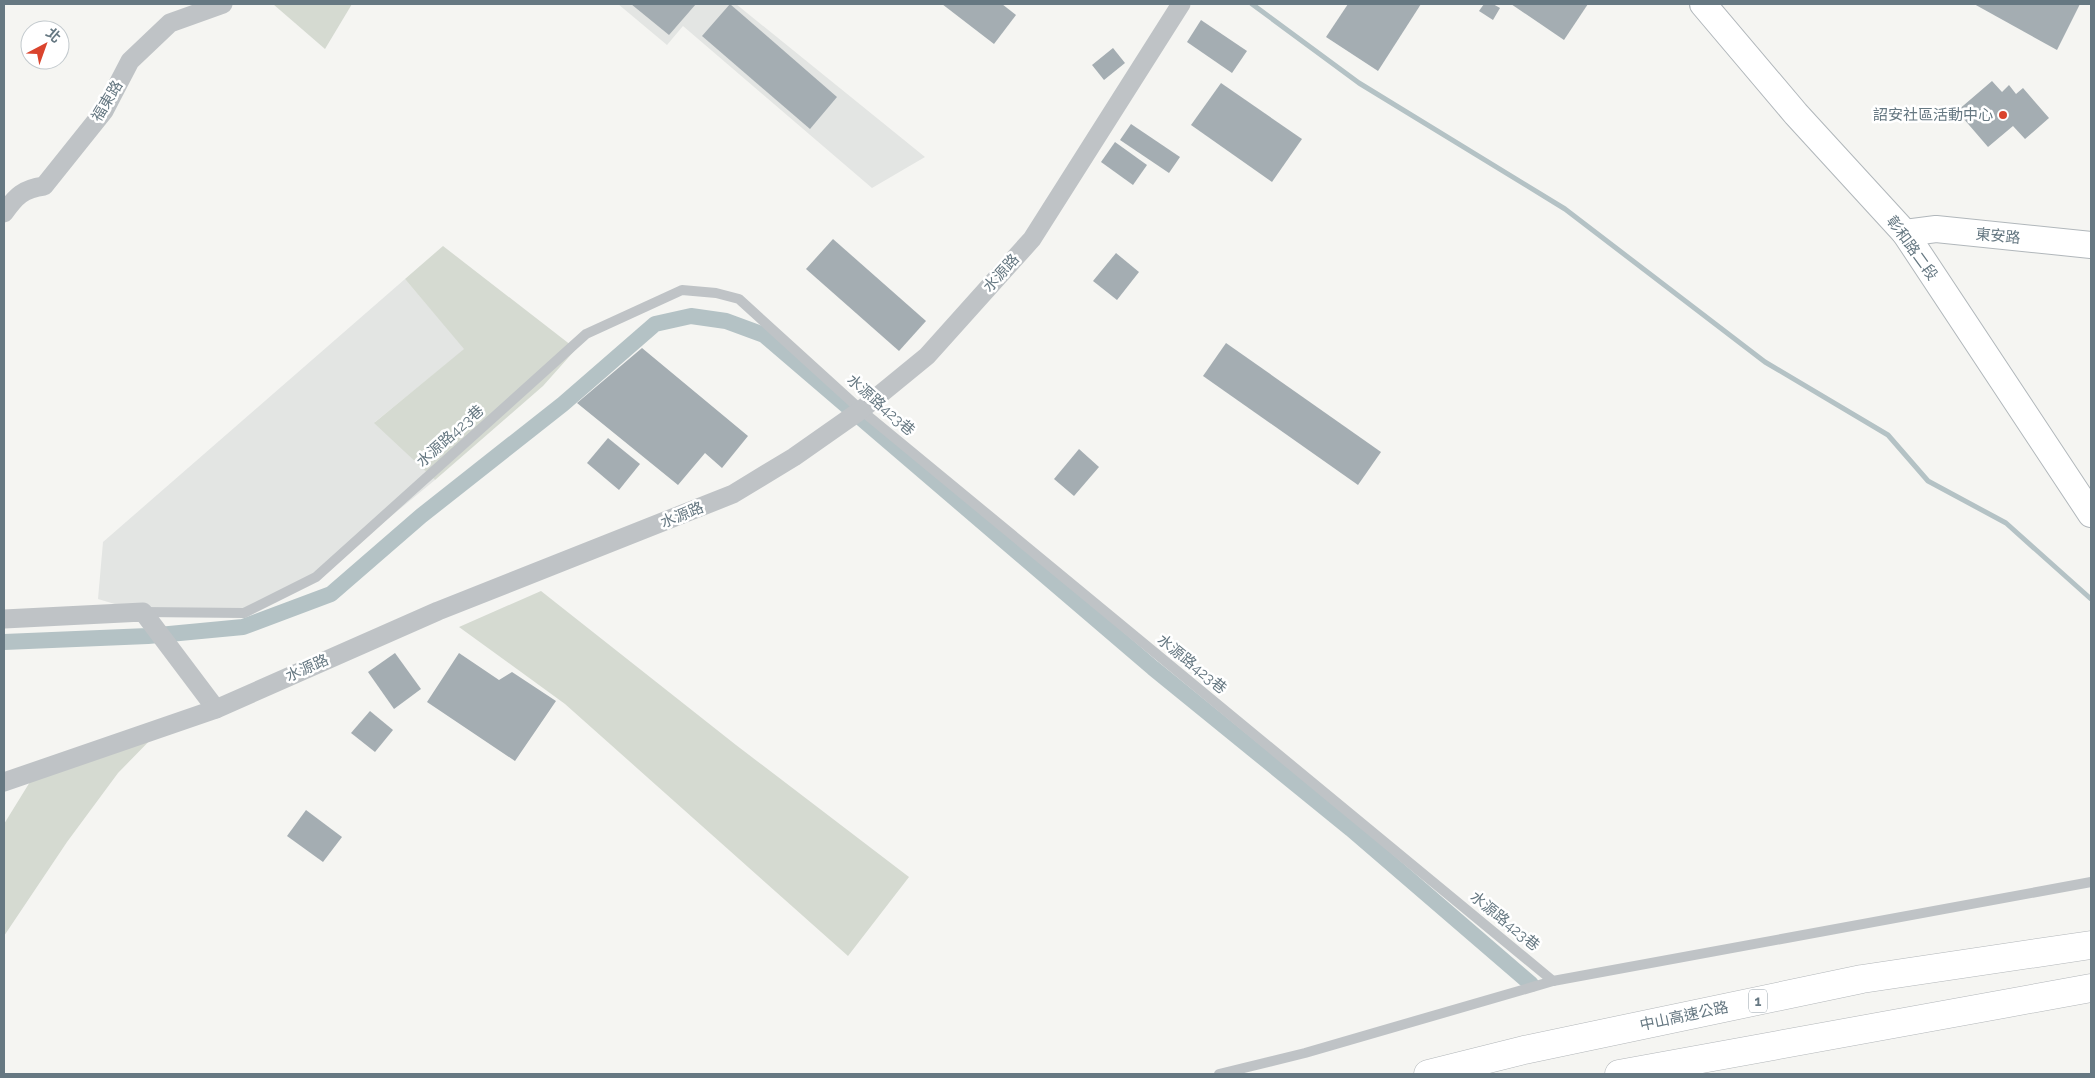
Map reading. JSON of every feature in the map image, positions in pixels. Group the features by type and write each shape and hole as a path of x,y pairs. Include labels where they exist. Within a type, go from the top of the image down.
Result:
{"highway":[{"name":"中山高速公路","path":"1428,1074 1524,1050 1862,979 2091,945"},
{"path":"1619,1074 2091,988"}],"street":[{"name":"福東路","path":"4,213 15,198 29,188 44,186 104,111 130,61 170,23 223,4"},
{"name":"水源路","path":"4,782 216,708 438,611 733,494 794,457 861,410 927,356 1032,239 1181,4"},
{"name":"彰和路二段","path":"1703,4 1796,114 1904,233 2091,514"},
{"name":"東安路","path":"1904,233 1936,229 2091,245"},
{"path":"4,620 143,612 216,708"}],"lane":[{"name":"水源路423巷","path":"143,612 244,613 316,577 586,334 682,290 716,293 739,299 861,410 1553,981"},
{"path":"1219,1074 1304,1053 1553,981 2091,882"}],"shaded area":[{"path":"273,4 352,4 325,49"},
{"path":"618,4 736,4 925,157 872,188 683,26 667,45"},
{"path":"443,246 576,349 543,386 435,480 374,423 464,349 405,279"},
{"path":"405,279 465,349 375,422 435,480 327,569 249,607 199,616 135,610 98,599 103,542"},
{"path":"541,591 736,745 909,877 848,956 565,704 459,627"},
{"path":"159,731 118,773 67,842 4,936 4,824 33,777"}],"building":[{"path":"631,4 696,4 669,35"},
{"path":"730,4 837,97 810,129 702,36"},
{"path":"942,4 1002,4 1016,15 994,44"},
{"path":"1348,4 1421,4 1378,71 1326,37"},
{"path":"1484,4 1493,4 1500,8 1493,20 1479,11"},
{"path":"1511,4 1588,4 1564,40"},
{"path":"1974,4 2080,4 2057,50"},
{"path":"1201,20 1247,51 1232,73 1187,42"},
{"path":"1113,48 1125,63 1104,80 1092,65"},
{"name":"詔安社區活動中心","path":"1992,81 2002,92 2009,85 2016,94 2023,88 2049,118 2025,139 2013,126 1988,147 1957,111"},
{"path":"1221,83 1302,139 1272,182 1191,125"},
{"path":"1131,124 1180,157 1169,173 1120,140"},
{"path":"1115,142 1147,165 1133,185 1101,162"},
{"path":"833,239 926,321 899,351 806,269"},
{"path":"1116,253 1139,272 1117,300 1093,281"},
{"path":"1226,343 1381,452 1358,485 1203,376"},
{"path":"642,348 748,436 722,468 705,453 678,485 577,403"},
{"path":"608,438 640,464 619,490 587,463"},
{"path":"1079,449 1099,467 1074,496 1054,479"},
{"path":"395,653 421,689 394,709 368,672"},
{"path":"459,653 499,680 512,672 556,701 515,761 427,702"},
{"path":"370,711 393,730 375,752 351,733"},
{"path":"306,810 342,837 323,862 287,836"}],"waterway":[{"path":"1252,4 1359,83 1565,209 1765,362 1888,435 1928,481 2006,523 2091,599"},
{"path":"4,642 148,636 243,627 331,594 421,516 563,404 655,324 691,316 726,321 764,335 1153,668 1351,829 1531,984"}],"place":[{"name":"詔安社區活動中心","path":"2003,115"}]}
